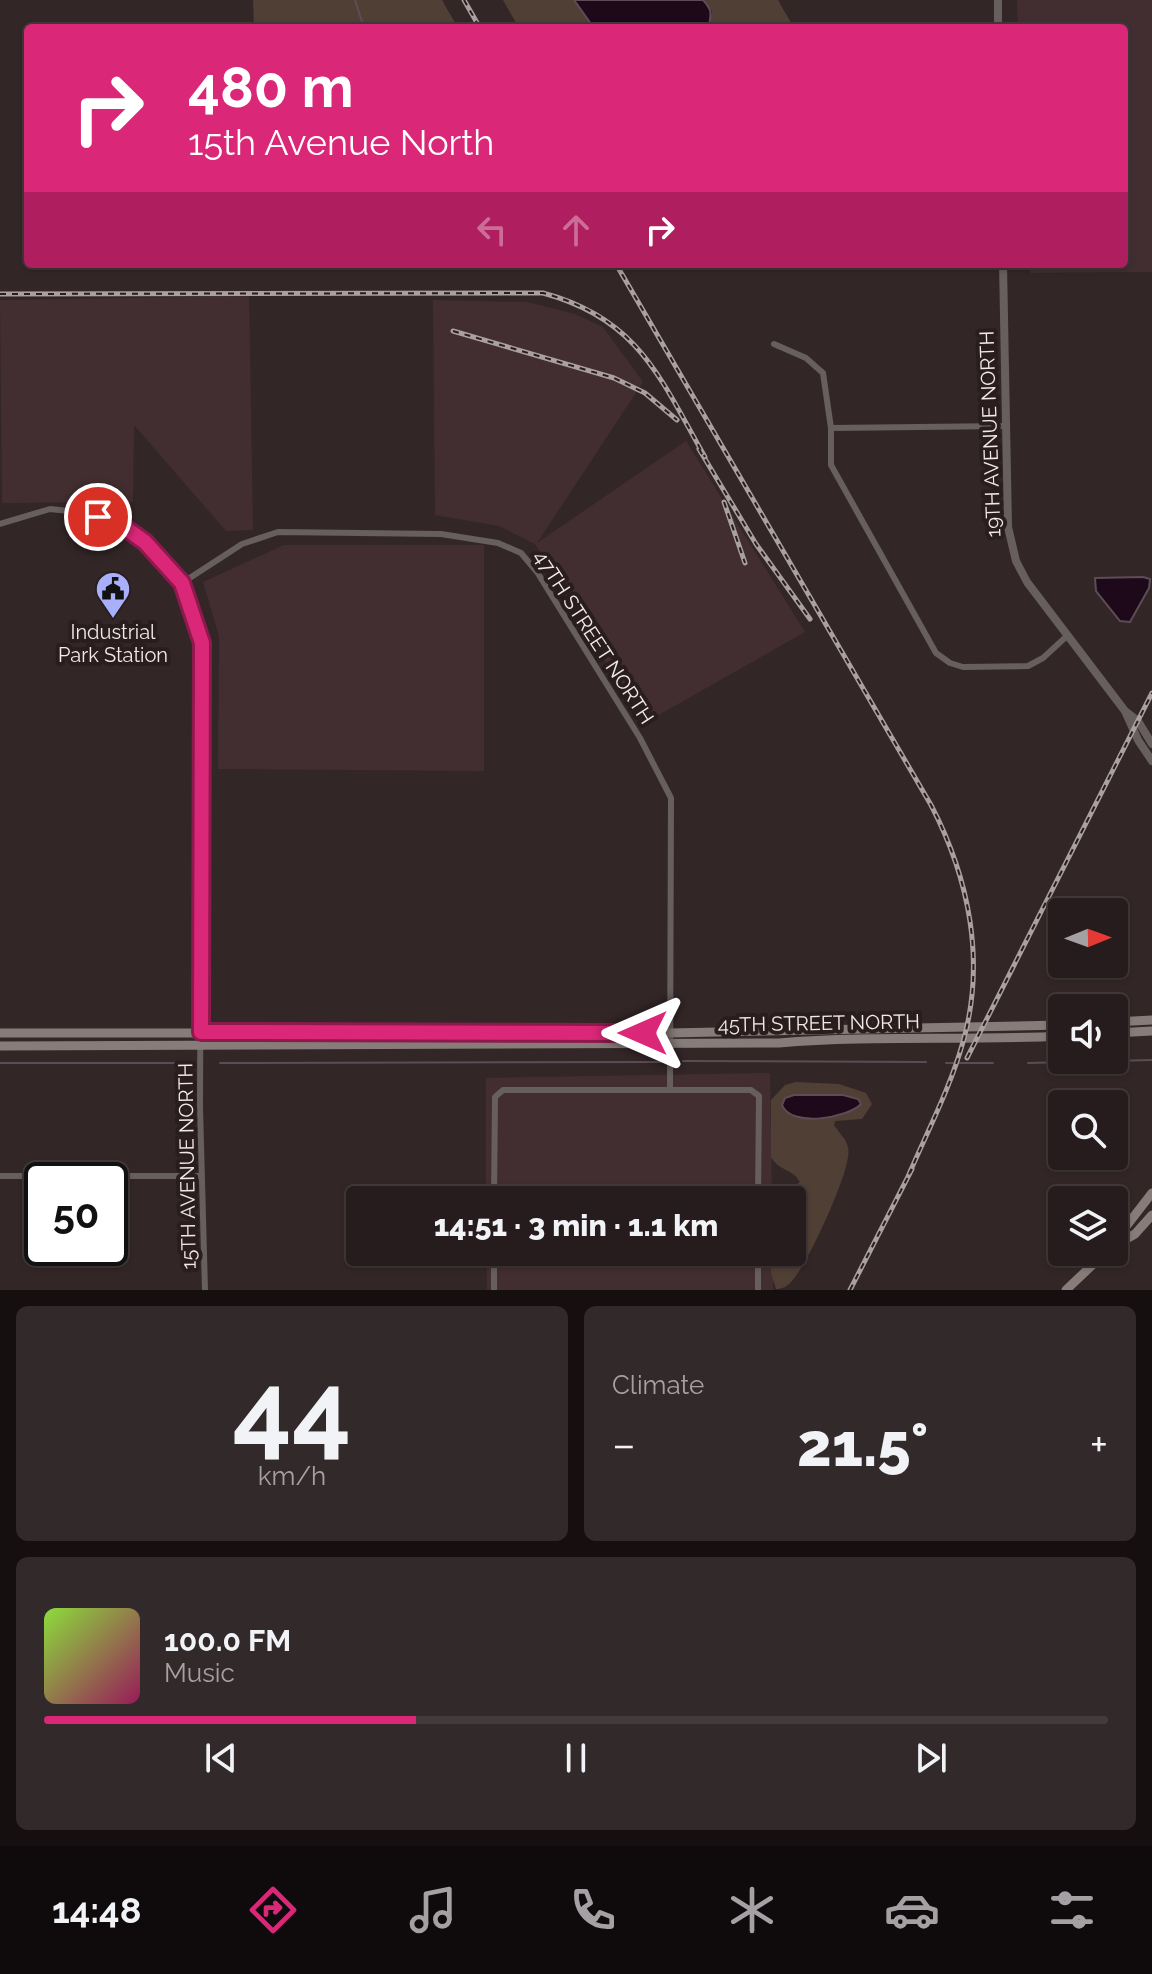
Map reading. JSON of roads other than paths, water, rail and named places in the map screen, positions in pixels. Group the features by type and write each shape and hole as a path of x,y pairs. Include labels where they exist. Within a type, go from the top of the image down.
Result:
{"main road":[{"path":"1128,1021 1152,1020"},
{"name":"45TH STREET NORTH","path":"0,1046 670,1038 1048,1025"},
{"path":"1128,1032 1152,1031"},
{"name":"45TH STREET NORTH","path":"0,1033 201,1032 670,1038 779,1043 834,1038 1048,1037"},
{"path":"1128,1225 1152,1193"},
{"path":"1128,1237 1152,1215"},
{"path":"1066,1290 1091,1266"}],"street":[{"path":"998,0 998,24"},
{"name":"19TH AVENUE NORTH","path":"1003,268 1008,527 1012,548 1027,582 1125,711 1152,761"},
{"path":"774,344 806,358 823,373 831,428 831,465 936,653 950,663 963,667 1028,666 1043,658 1068,635"},
{"path":"831,428 1006,426"},
{"name":"15TH AVENUE NORTH","path":"0,524 50,509 117,522 145,542 182,583 202,643 201,1045 205,1290"},
{"name":"47TH STREET NORTH","path":"182,583 242,544 278,532 441,534 498,543 519,552 537,572 640,738 671,798 670,1038"},
{"name":"19TH AVENUE NORTH","path":"1125,711 1138,721 1152,744"},
{"path":"670,1038 670,1089"},
{"path":"494,1186 495,1097 503,1090 670,1089 751,1090 759,1096 758,1186"},
{"path":"0,1176 202,1176"},
{"path":"494,1266 494,1290"},
{"path":"758,1266 758,1290"}],"waterway":[{"path":"355,0 363,24"},
{"path":"1028,1063 1152,1060"},
{"path":"683,1061 926,1062"},
{"path":"220,1063 661,1062"},
{"path":"0,1063 183,1063"},
{"path":"946,1063 993,1063"}],"railway":[{"path":"464,0 478,24"},
{"path":"618,268 931,805 955,861 970,920 973,951 970,1012 951,1077 907,1179"},
{"path":"0,294 543,293 576,304 625,335 659,377 705,457"},
{"path":"453,331 614,378 645,393 677,420"},
{"path":"699,449 756,544 810,619"},
{"path":"724,502 745,563"},
{"path":"967,1058 1152,693"},
{"path":"850,1290 912,1169"}],"place":[{"name":"Industrial Park Station","path":"113,620"}]}
